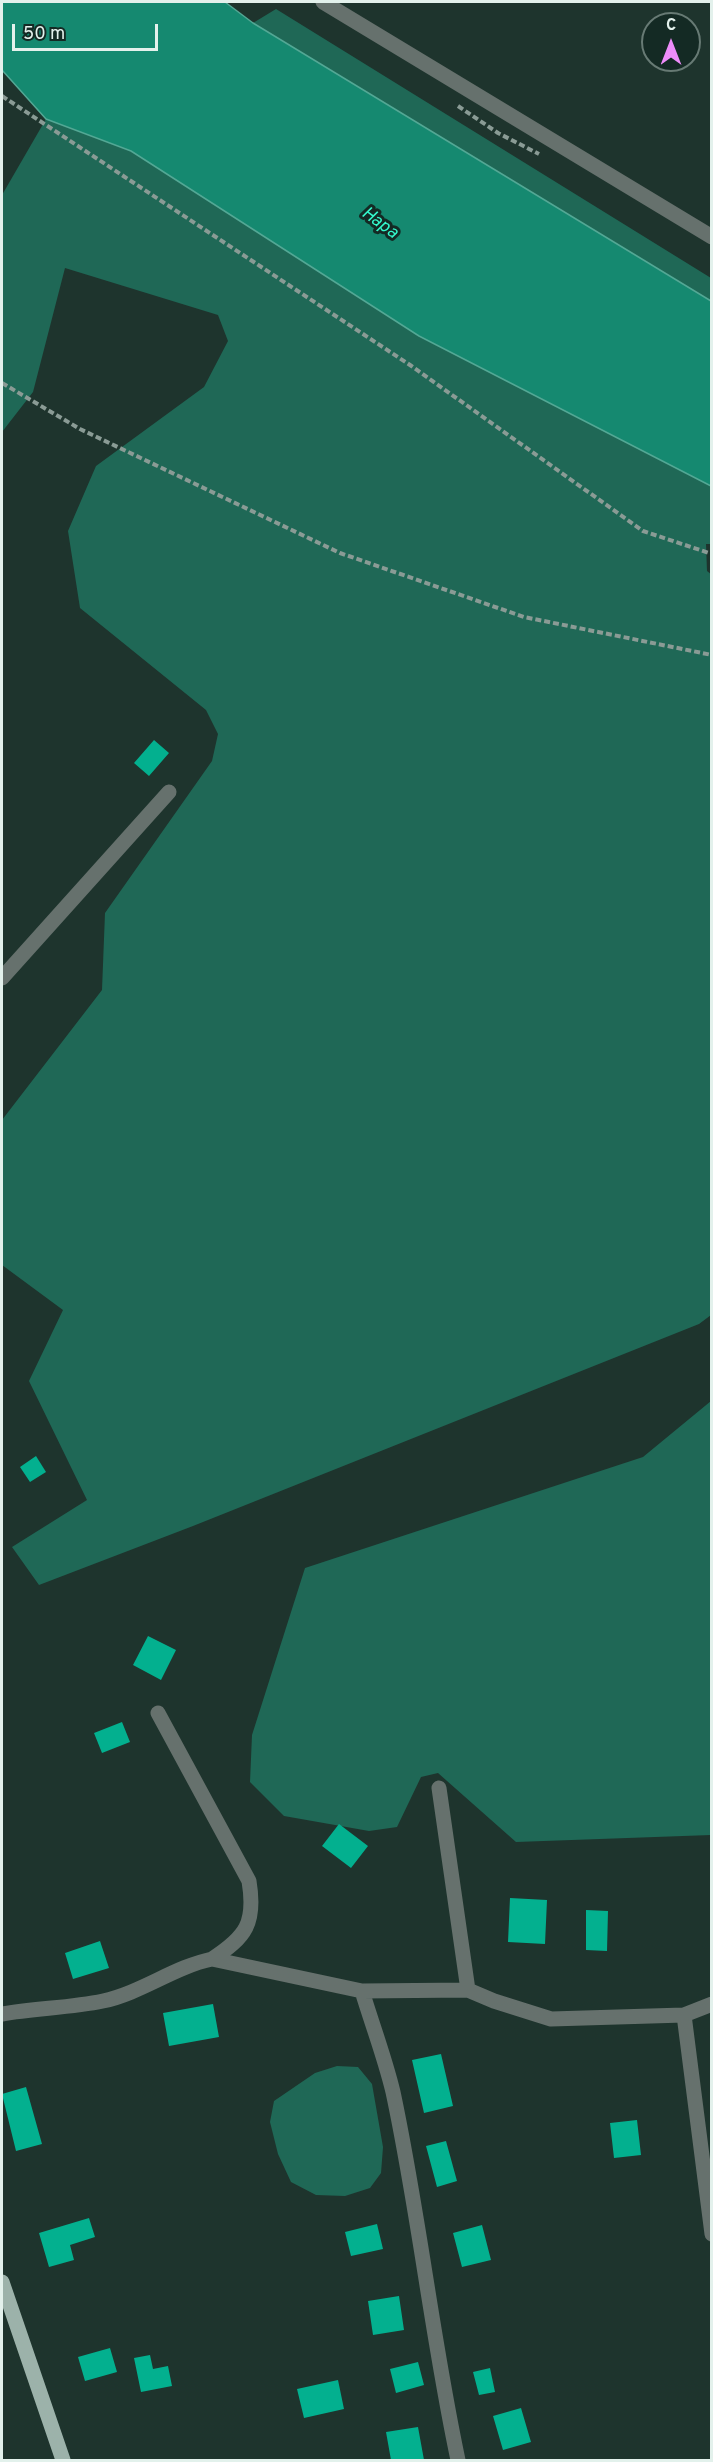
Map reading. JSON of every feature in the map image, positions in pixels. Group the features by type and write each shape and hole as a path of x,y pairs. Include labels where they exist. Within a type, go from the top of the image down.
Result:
{"main road":[{"path":"2,2282 63,2460"}],"street":[{"path":"323,2 711,237"},
{"path":"2,978 169,792"},
{"path":"2,2014 104,2001 144,1988 196,1962 212,1959 233,1946 247,1927 253,1904 249,1881 158,1713"},
{"path":"439,1788 468,1990"},
{"path":"212,1959 362,1991 468,1990 494,2001 551,2019 684,2015 711,2004"},
{"path":"362,1991 392,2090 424,2263 441,2383 458,2460"},
{"path":"684,2015 711,2234"}],"path":[{"path":"2,96 410,365 643,531 711,554"},
{"path":"2,384 80,429 340,553 524,617 711,655"}],"shaded area":[{"path":"276,9 711,278 711,301 253,23"},
{"path":"46,119 131,151 419,336 712,486 711,544 706,544 707,571 712,575 711,1315 699,1324 39,1585 12,1547 87,1500 29,1381 63,1310 2,1265 2,1120 102,990 105,913 212,761 218,734 206,710 80,608 68,531 96,466 204,387 228,341 218,315 65,268 33,392 2,432 2,195"},
{"path":"711,1401 711,1835 516,1842 438,1773 421,1777 397,1827 369,1831 284,1816 250,1782 252,1735 305,1568 643,1457"},
{"path":"337,2066 358,2067 372,2084 383,2147 381,2173 370,2188 345,2196 316,2195 291,2182 278,2154 270,2122 274,2101 315,2073"}],"water":[{"name":"Нара","path":"2,2 225,2 253,23 711,301 711,486 419,336 131,151 46,119 2,70"}],"building":[{"path":"154,740 169,753 149,776 134,763"},
{"path":"36,1456 46,1472 30,1482 20,1467"},
{"path":"148,1636 176,1650 161,1680 133,1665"},
{"path":"122,1722 130,1742 102,1753 94,1733"},
{"path":"339,1824 368,1846 351,1868 322,1846"},
{"path":"510,1898 547,1900 545,1944 508,1942"},
{"path":"586,1910 608,1911 607,1951 586,1950"},
{"path":"100,1941 109,1968 73,1979 65,1953"},
{"path":"213,2004 219,2037 169,2046 163,2013"},
{"path":"441,2054 453,2106 424,2113 412,2060"},
{"path":"26,2087 42,2144 16,2151 2,2094"},
{"path":"637,2120 641,2155 614,2158 610,2123"},
{"path":"446,2141 457,2181 437,2187 426,2146"},
{"path":"89,2218 95,2237 70,2245 74,2260 49,2267 39,2233"},
{"path":"377,2224 383,2249 351,2256 345,2232"},
{"path":"482,2225 491,2260 462,2267 453,2233"},
{"path":"399,2296 404,2330 373,2335 368,2301"},
{"path":"110,2348 117,2372 85,2381 78,2357"},
{"path":"150,2355 153,2369 168,2366 172,2386 141,2392 134,2358"},
{"path":"418,2362 424,2385 396,2393 390,2369"},
{"path":"490,2368 495,2392 479,2395 473,2372"},
{"path":"338,2380 344,2409 304,2418 297,2389"},
{"path":"521,2408 531,2442 503,2450 493,2416"},
{"path":"418,2427 424,2460 391,2460 386,2432"}]}
